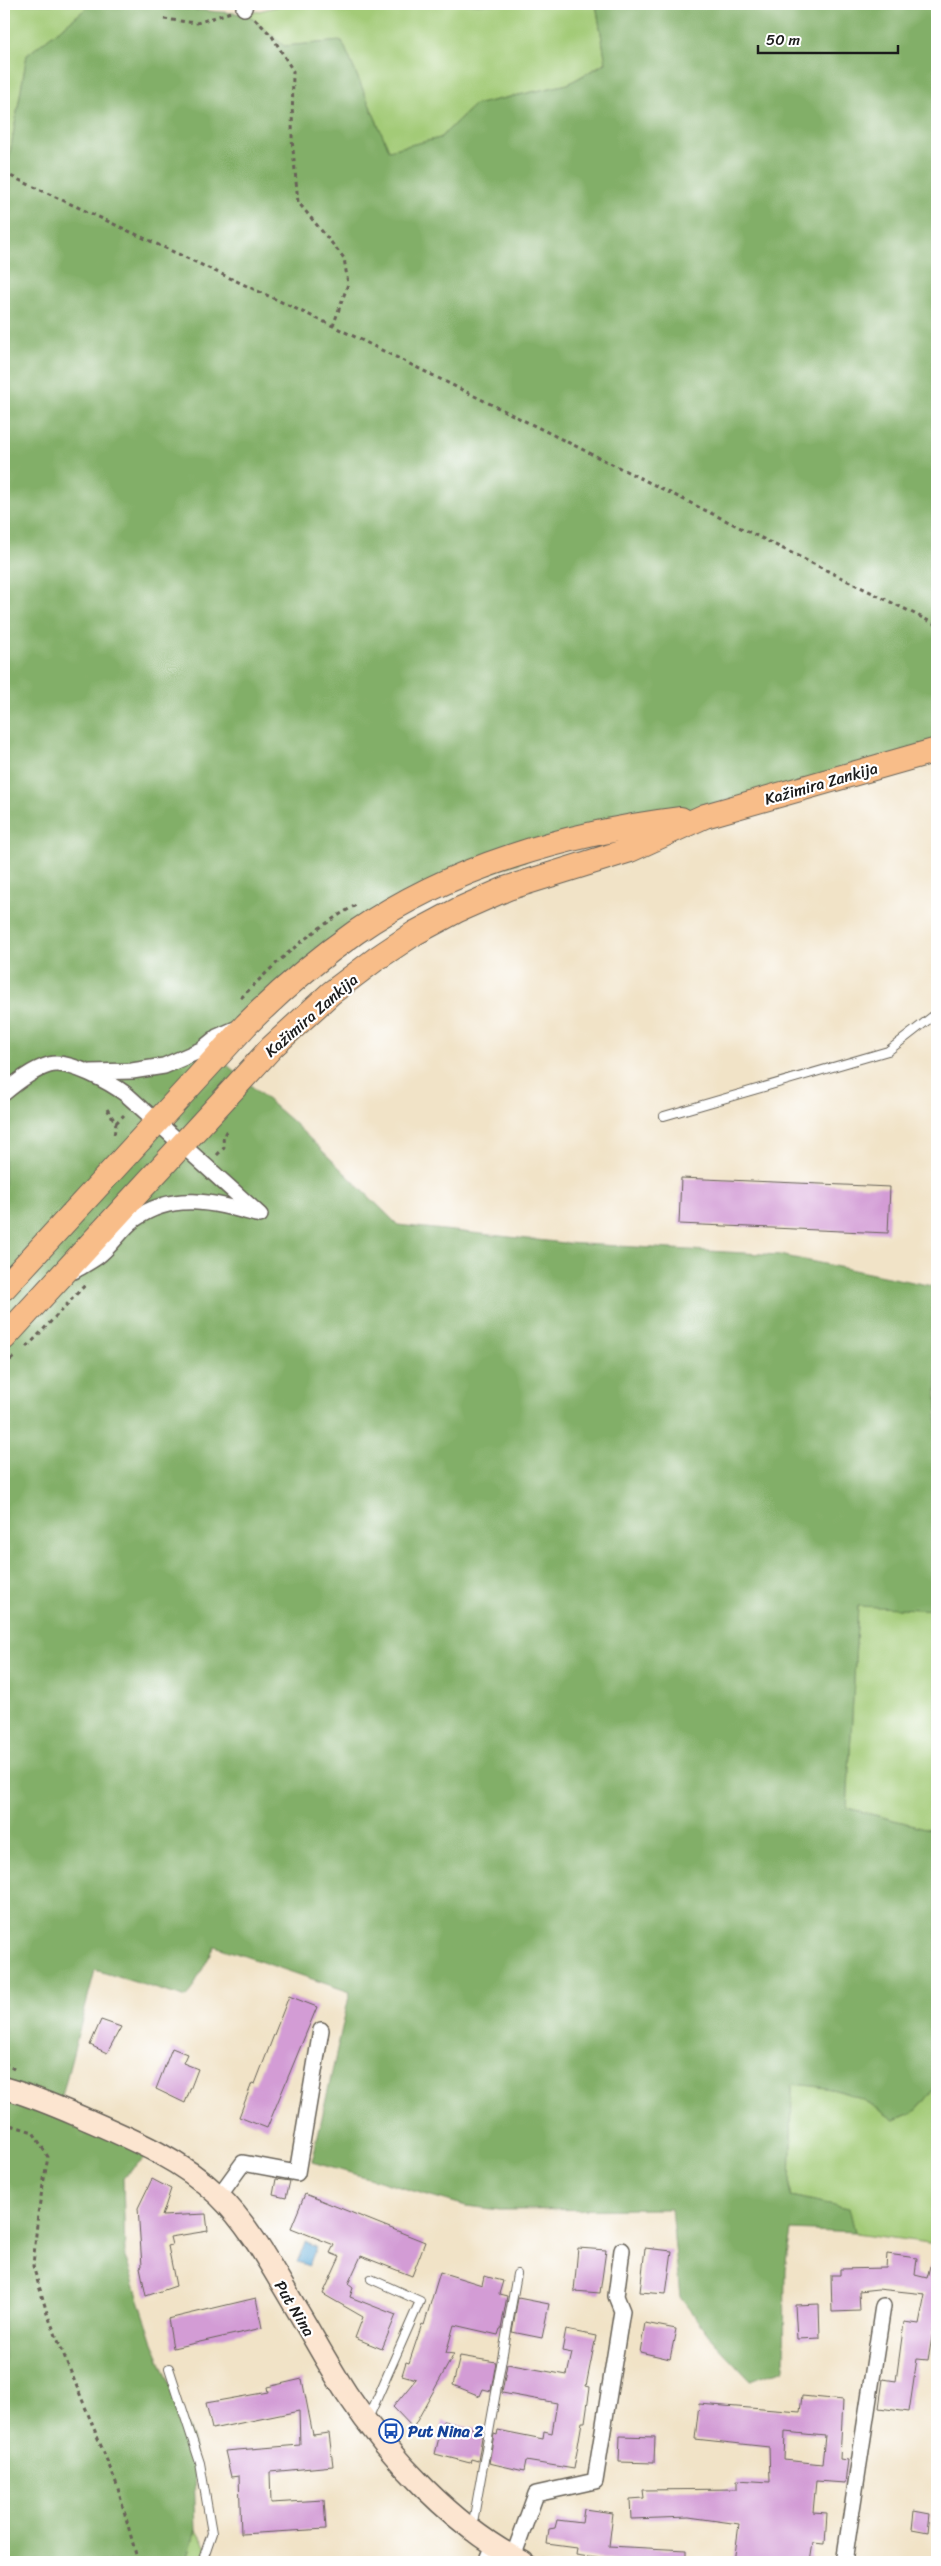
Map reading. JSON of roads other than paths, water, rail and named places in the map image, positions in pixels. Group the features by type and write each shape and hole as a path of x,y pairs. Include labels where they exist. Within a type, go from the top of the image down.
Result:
{"main road":[{"name":"Kažimira Zankija","path":"4,1338 297,1022 368,965 415,933 458,910 508,888 630,850 705,816 937,750"},
{"name":"Kažimira Zankija","path":"4,1288 246,1025 281,990 357,931 402,904 446,882 497,862 564,841 622,826 705,816"},
{"name":"Put Nina","path":"4,2075 35,2097"},
{"name":"Put Nina","path":"4,2088 35,2097 153,2150 197,2176 219,2196 251,2233 346,2393 366,2421 425,2486 472,2528 489,2554 518,2560"}],"street":[{"path":"4,1093 25,1076 51,1064 88,1072 132,1071 164,1066 187,1058 217,1037 246,1025"},
{"path":"56,1281 98,1257 136,1218 159,1206 183,1202 212,1202 260,1215 113,1085 88,1072"},
{"path":"219,2196 243,2163 297,2174 321,2030"},
{"path":"518,2560 536,2494 595,2481 622,2311 616,2296 622,2250"},
{"path":"844,2562 883,2306"}],"lane":[{"path":"664,1116 888,1051 937,1013"},
{"path":"472,2528 517,2274"},
{"path":"366,2421 420,2301 371,2279"},
{"path":"169,2368 200,2463 212,2533 202,2562"}],"water":[{"path":"305,2242 316,2247 309,2266 297,2262"}],"place":[{"name":"Put Nina 2","path":"391,2431"}]}
